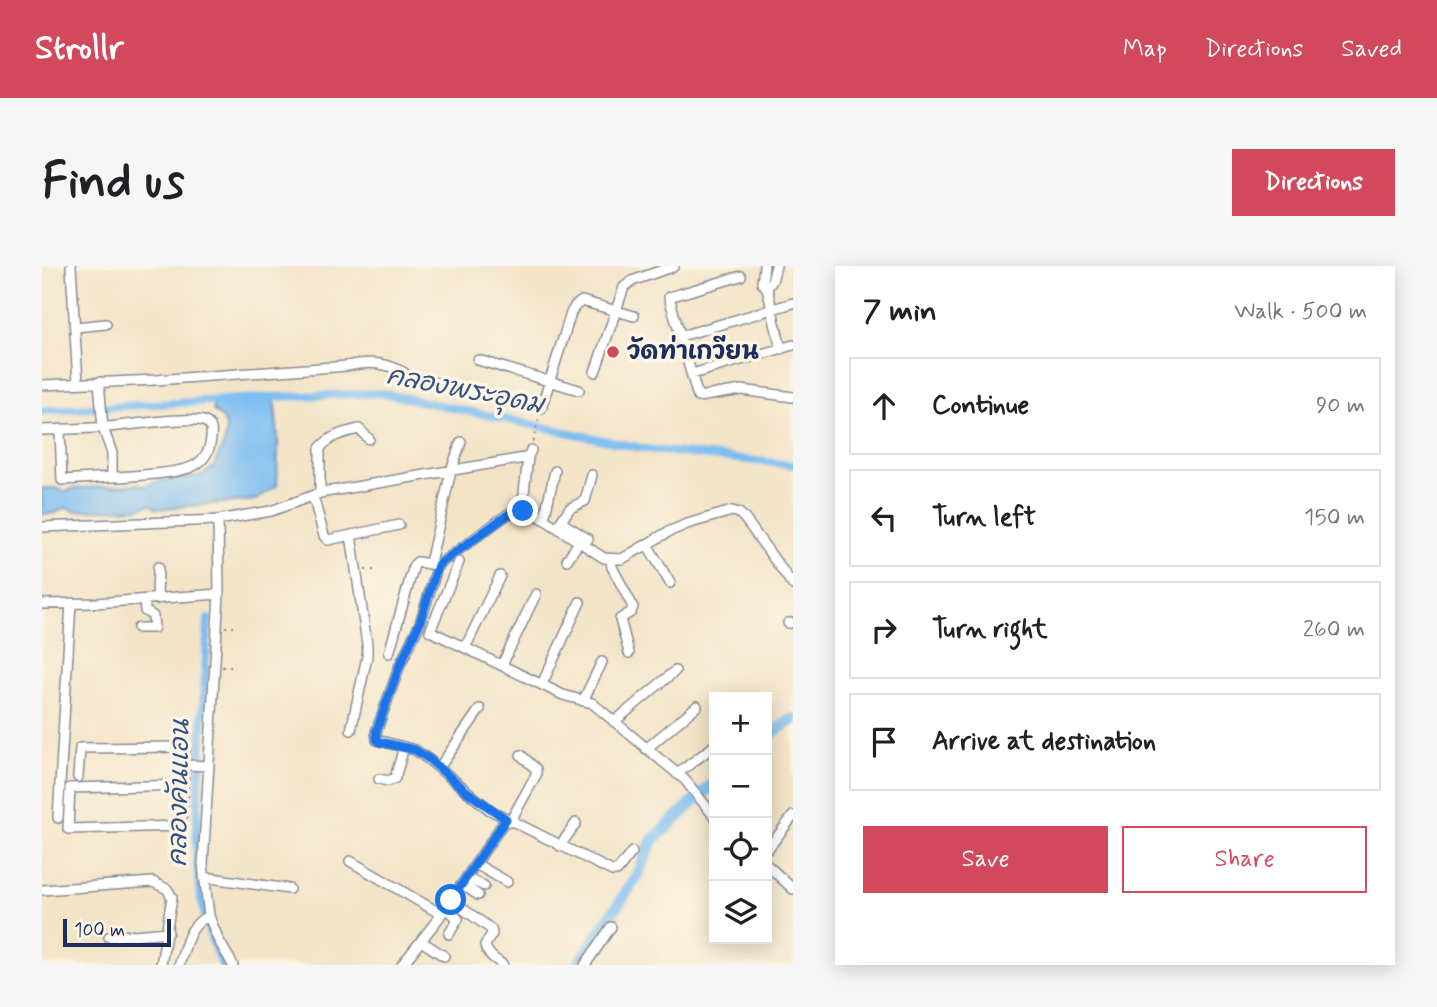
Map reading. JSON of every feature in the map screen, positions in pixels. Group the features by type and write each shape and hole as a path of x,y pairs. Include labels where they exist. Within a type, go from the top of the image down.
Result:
{"street":[{"path":"71,266 78,383"},
{"path":"595,372 615,310 628,283 674,266"},
{"path":"764,266 762,283 767,288 781,349"},
{"path":"767,288 776,266"},
{"path":"741,276 669,297 698,397 742,390 793,397"},
{"path":"42,385 78,383 99,386 347,366 368,362 397,367 410,377 542,408 575,306 582,302 634,316"},
{"path":"681,336 793,303"},
{"path":"75,327 106,324"},
{"path":"692,374 793,345"},
{"path":"478,360 579,390"},
{"path":"99,386 103,425 112,453 112,477"},
{"path":"42,430 60,431 103,425 200,420 209,424 212,429 206,458 186,471 62,480 60,431"},
{"path":"369,439 359,429 336,434 320,448 317,494 325,539 399,525"},
{"path":"461,442 451,471 420,622 400,665 376,732 377,740 415,750 508,821 560,846 617,871 632,852"},
{"path":"42,527 218,520 271,511 317,494 451,471 529,453 522,511"},
{"path":"544,519 555,471"},
{"path":"559,524 570,508 585,501 592,475"},
{"path":"389,653 414,565 417,562 434,564 509,514 522,511 533,512 559,524 604,558 611,560 622,559 687,524 732,511 739,513 793,585"},
{"path":"218,520 219,594 204,918 233,965"},
{"path":"351,536 367,657 351,730"},
{"path":"567,561 583,540"},
{"path":"647,544 670,583"},
{"path":"611,560 633,607 631,612 620,619 629,653"},
{"path":"459,562 430,631 562,695 592,703 681,777 709,810"},
{"path":"157,599 158,567"},
{"path":"465,648 500,576"},
{"path":"42,604 219,594"},
{"path":"502,665 536,594"},
{"path":"138,628 153,628 153,616 145,611 144,600"},
{"path":"542,684 580,602"},
{"path":"58,818 71,603"},
{"path":"583,701 602,662"},
{"path":"614,722 675,671"},
{"path":"646,749 697,706"},
{"path":"439,768 480,709"},
{"path":"78,777 80,748 185,747 181,826 68,830 70,788 183,785"},
{"path":"379,779 388,781 396,778 404,747"},
{"path":"681,777 709,751"},
{"path":"402,965 534,782 536,775 533,765 521,755"},
{"path":"185,765 209,766"},
{"path":"772,843 793,816"},
{"path":"560,846 576,823"},
{"path":"350,861 491,929 492,934 485,945 486,949 489,955 503,965"},
{"path":"476,864 507,882"},
{"path":"772,869 792,887"},
{"path":"204,877 289,889"},
{"path":"464,881 484,886"},
{"path":"464,881 478,895"},
{"path":"42,890 153,882 167,889 172,897 161,965"},
{"path":"446,907 458,919 449,933"},
{"path":"179,965 193,927 204,918"},
{"path":"585,965 611,926"},
{"path":"109,937 167,932"},
{"path":"421,941 444,956"}],"path":[{"path":"529,453 542,408"},
{"path":"357,571 375,569"},
{"path":"216,626 238,627"},
{"path":"214,666 236,667"}],"water":[{"path":"274,397 278,438 277,486 255,500 157,509 150,504 138,508 74,511 65,508 42,514 42,488 67,492 71,489 139,484 145,486 203,475 214,466 225,441 226,427 222,418 213,411 213,401"}],"waterway":[{"name":"คลองพระอุดม","path":"42,411 382,393 646,449 793,465"},
{"name":"คลองคันแอน","path":"208,619 197,842 204,915 222,965"},
{"path":"772,733 793,719"},
{"path":"578,965 635,879 653,840 709,788"}],"place":[{"name":"วัดท่าเกวียน","path":"613,352"}],"route":[{"path":"451,900 506,819 490,810 429,759 415,750 380,742 376,732 400,665 420,622 438,565 509,514 523,511"}]}
